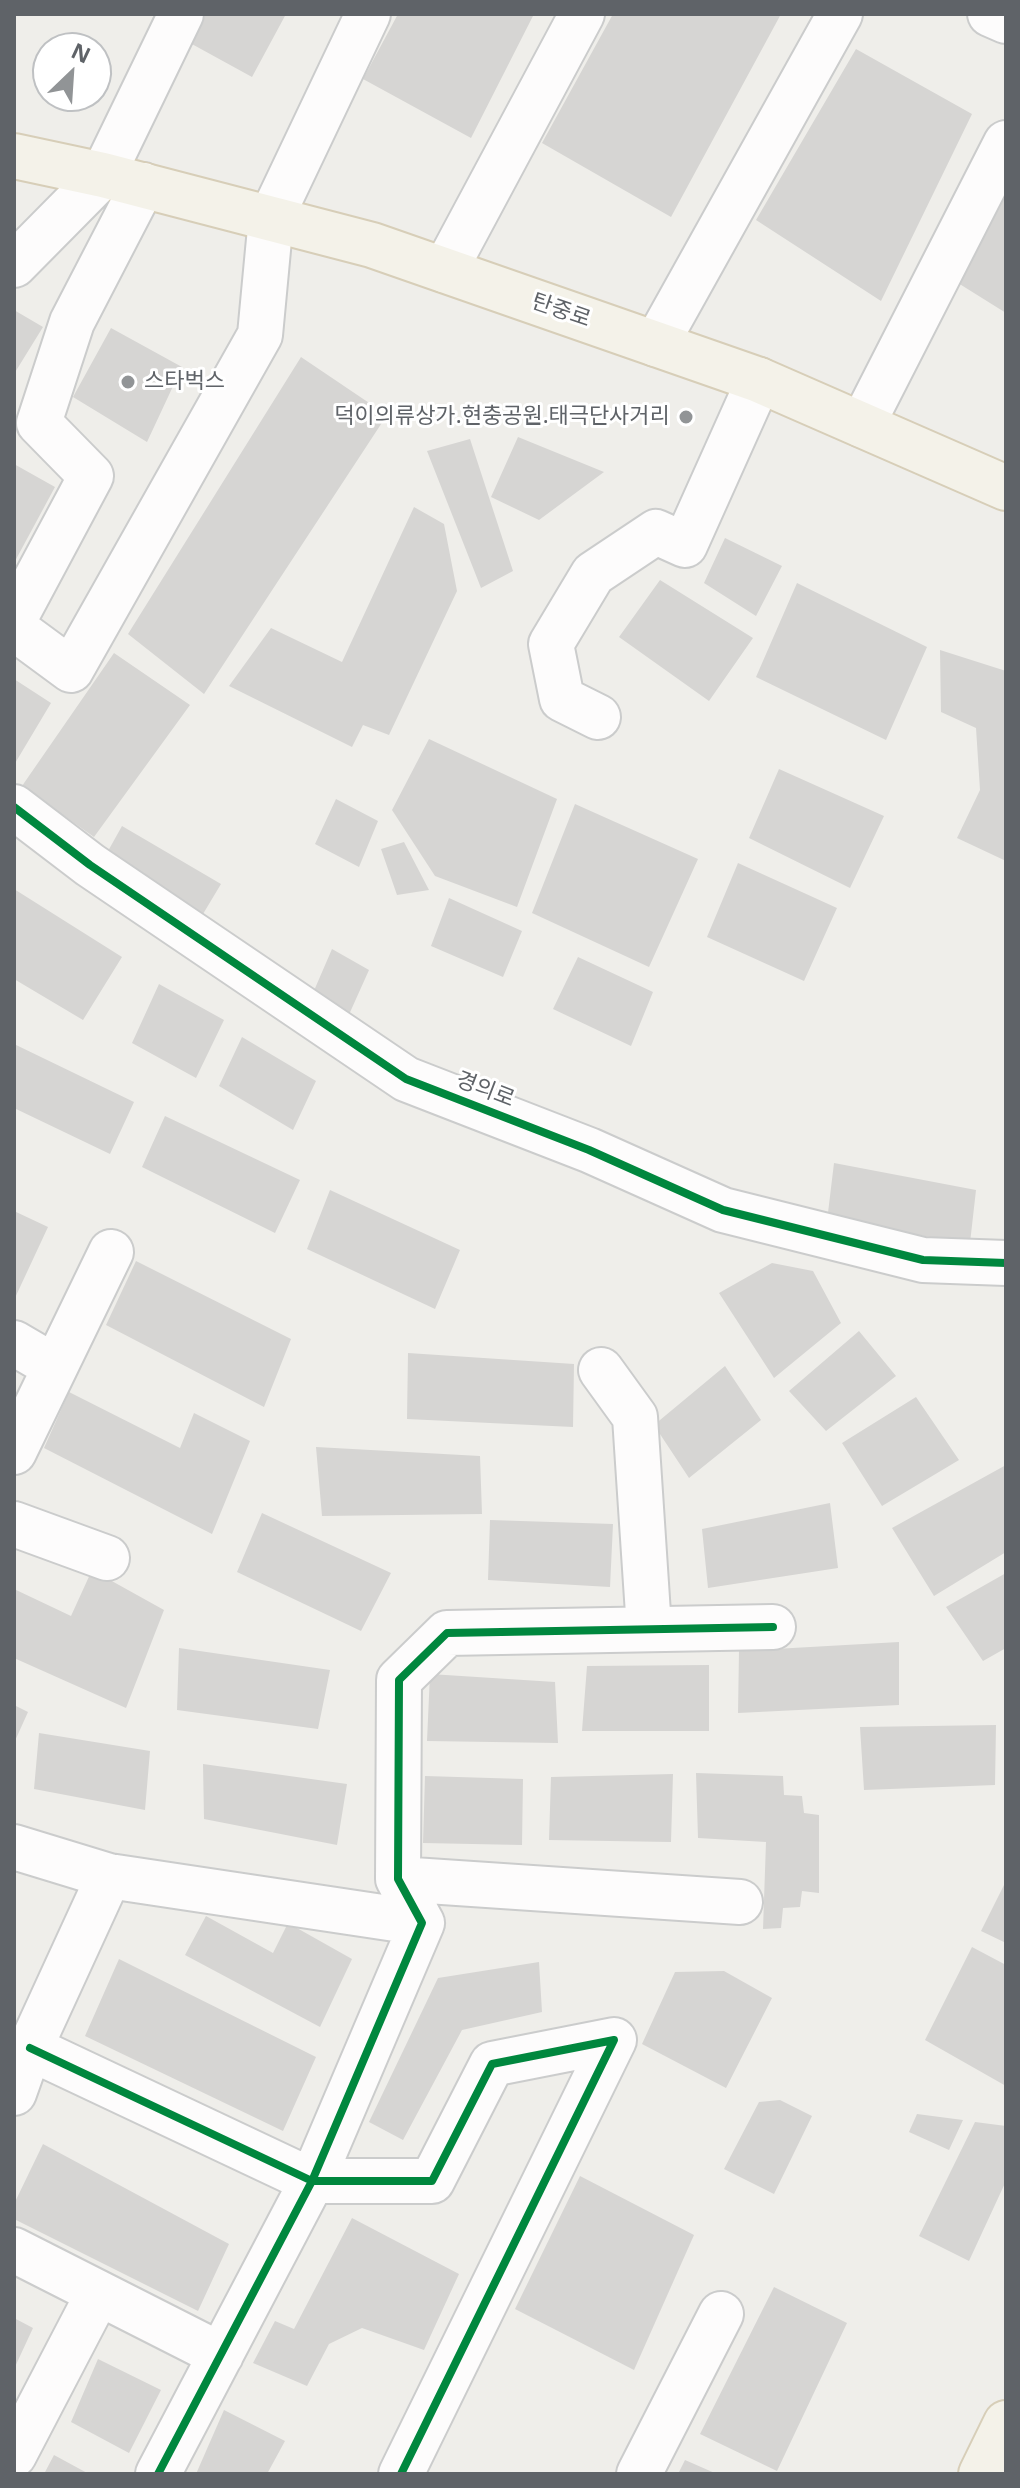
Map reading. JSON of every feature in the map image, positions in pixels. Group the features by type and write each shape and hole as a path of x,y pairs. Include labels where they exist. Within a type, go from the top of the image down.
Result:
{"main road":[{"name":"탄중로","path":"14,156 123,180 372,245 759,380 1006,488"},
{"path":"981,2474 1006,2423"}],"street":[{"path":"14,620 91,476 39,423 181,14"},
{"path":"14,628 71,670 260,335 271,218 368,14"},
{"path":"445,270 582,14"},
{"path":"656,344 840,14"},
{"path":"990,14 1006,21"},
{"path":"862,425 1006,143"},
{"path":"14,265 123,180"},
{"path":"598,717 562,699 551,644 593,574 656,532 685,545 759,380"},
{"name":"경의로","path":"14,807 90,865 406,1079 589,1150 723,1210 923,1260 1006,1263"},
{"path":"14,1452 111,1252"},
{"path":"14,1343 55,1367"},
{"path":"601,1370 635,1417 649,1629"},
{"path":"14,1524 107,1558"},
{"path":"422,1923 398,1879 399,1680 447,1633 773,1627"},
{"path":"14,1847 109,1876 422,1923"},
{"path":"14,2093 30,2048 109,1876"},
{"path":"398,1879 740,1902"},
{"path":"158,2474 312,2181 422,1923"},
{"path":"30,2048 312,2181 432,2181 492,2064 614,2040 401,2474"},
{"path":"14,2250 221,2355"},
{"path":"14,2455 98,2294"},
{"path":"639,2474 721,2314"}],"building":[{"path":"206,14 286,14 252,77 190,43"},
{"path":"398,14 534,14 471,138 363,79"},
{"path":"613,14 781,14 671,217 542,143"},
{"path":"856,49 972,114 881,301 756,220"},
{"path":"1006,193 1006,313 958,283"},
{"path":"14,310 43,327 14,374"},
{"name":"스타벅스","path":"111,328 182,367 147,442 73,397"},
{"path":"301,357 387,415 204,694 128,634"},
{"path":"518,437 604,472 539,520 491,497"},
{"path":"470,439 513,571 481,588 427,451"},
{"path":"14,464 55,487 14,563"},
{"path":"414,507 444,524 457,591 389,735 363,725 352,747 229,686 271,628 342,662"},
{"path":"725,538 782,566 756,616 704,583"},
{"path":"660,580 753,638 709,701 619,637"},
{"path":"797,583 927,647 886,740 756,677"},
{"path":"940,650 1006,671 1006,861 957,838 980,790 976,728 941,712"},
{"path":"114,653 190,705 94,837 22,786"},
{"path":"14,679 51,703 14,765"},
{"path":"429,739 557,799 517,907 435,876 392,810"},
{"path":"779,769 884,816 850,888 749,838"},
{"path":"336,799 378,821 359,867 315,844"},
{"path":"575,804 698,859 649,967 532,913"},
{"path":"122,826 221,884 197,924 103,860"},
{"path":"404,842 429,890 397,895 381,849"},
{"path":"738,863 837,908 804,981 707,937"},
{"path":"14,889 122,957 83,1020 14,979"},
{"path":"449,898 522,931 503,977 431,946"},
{"path":"332,949 369,970 347,1019 313,993"},
{"path":"578,957 653,992 631,1046 553,1009"},
{"path":"159,984 224,1020 196,1078 132,1043"},
{"path":"242,1037 316,1081 293,1130 219,1086"},
{"path":"14,1044 134,1102 110,1154 14,1108"},
{"path":"165,1116 300,1180 275,1233 142,1167"},
{"path":"834,1163 976,1190 970,1243 827,1221"},
{"path":"330,1190 460,1250 435,1309 307,1249"},
{"path":"14,1211 48,1227 14,1300"},
{"path":"136,1261 291,1339 264,1407 106,1325"},
{"path":"772,1263 813,1271 841,1323 774,1378 719,1293"},
{"path":"859,1331 896,1376 826,1431 789,1391"},
{"path":"408,1353 574,1364 573,1427 407,1419"},
{"path":"725,1366 761,1420 689,1478 654,1425"},
{"path":"69,1392 180,1448 194,1413 250,1441 212,1534 44,1448"},
{"path":"916,1397 959,1460 882,1506 842,1443"},
{"path":"316,1447 480,1456 482,1514 322,1516"},
{"path":"1006,1465 1006,1552 934,1596 892,1528"},
{"path":"830,1503 838,1568 708,1588 702,1529"},
{"path":"262,1513 391,1573 361,1631 237,1572"},
{"path":"490,1520 613,1524 610,1587 488,1580"},
{"path":"92,1570 164,1610 126,1708 14,1658 14,1589 71,1616"},
{"path":"1006,1573 1006,1648 983,1661 946,1607"},
{"path":"899,1642 899,1705 738,1713 739,1651"},
{"path":"179,1648 330,1670 318,1729 177,1710"},
{"path":"709,1665 709,1731 582,1731 587,1666"},
{"path":"430,1674 555,1682 558,1743 427,1741"},
{"path":"14,1705 28,1712 14,1743"},
{"path":"996,1725 995,1785 864,1790 860,1727"},
{"path":"39,1733 150,1751 145,1810 34,1789"},
{"path":"203,1764 347,1784 337,1845 204,1819"},
{"path":"696,1773 783,1776 784,1795 802,1796 804,1813 819,1815 819,1893 802,1891 800,1907 783,1908 781,1928 763,1929 766,1842 698,1838"},
{"path":"673,1774 671,1842 549,1840 551,1777"},
{"path":"425,1776 523,1779 522,1845 423,1843"},
{"path":"1006,1881 1006,1943 981,1931"},
{"path":"206,1916 273,1953 288,1923 352,1959 320,2027 185,1955"},
{"path":"972,1947 1006,1965 1006,2086 925,2040"},
{"path":"119,1959 316,2057 283,2131 85,2036"},
{"path":"539,1962 542,2012 462,2030 403,2140 369,2122 438,1978"},
{"path":"724,1971 772,1998 726,2088 642,2044 675,1972"},
{"path":"780,2100 812,2116 774,2194 724,2169 759,2102"},
{"path":"917,2114 963,2120 949,2150 909,2132"},
{"path":"975,2122 1006,2126 1006,2181 969,2261 919,2236"},
{"path":"43,2144 229,2244 198,2311 14,2219 14,2204"},
{"path":"580,2176 694,2235 634,2370 515,2309"},
{"path":"352,2218 459,2274 424,2350 362,2328 329,2344 307,2386 253,2363 275,2321 294,2329"},
{"path":"774,2287 847,2323 777,2471 700,2434"},
{"path":"14,2318 33,2328 14,2369"},
{"path":"98,2359 161,2390 129,2453 71,2422"},
{"path":"224,2410 285,2441 267,2474 196,2474"},
{"path":"54,2455 89,2474 44,2474"},
{"path":"685,2460 717,2474 678,2474"}],"cycle path":[{"path":"14,807 90,865 406,1079 589,1150 723,1210 923,1260 1006,1263"},
{"path":"158,2474 312,2181 422,1923 398,1879 399,1680 447,1633 773,1627"},
{"path":"30,2048 312,2181 432,2181 492,2064 614,2040 401,2474"}],"place":[{"name":"스타벅스","path":"128,382"},
{"name":"덕이의류상가.현충공원.태극단사거리","path":"686,417"}]}
